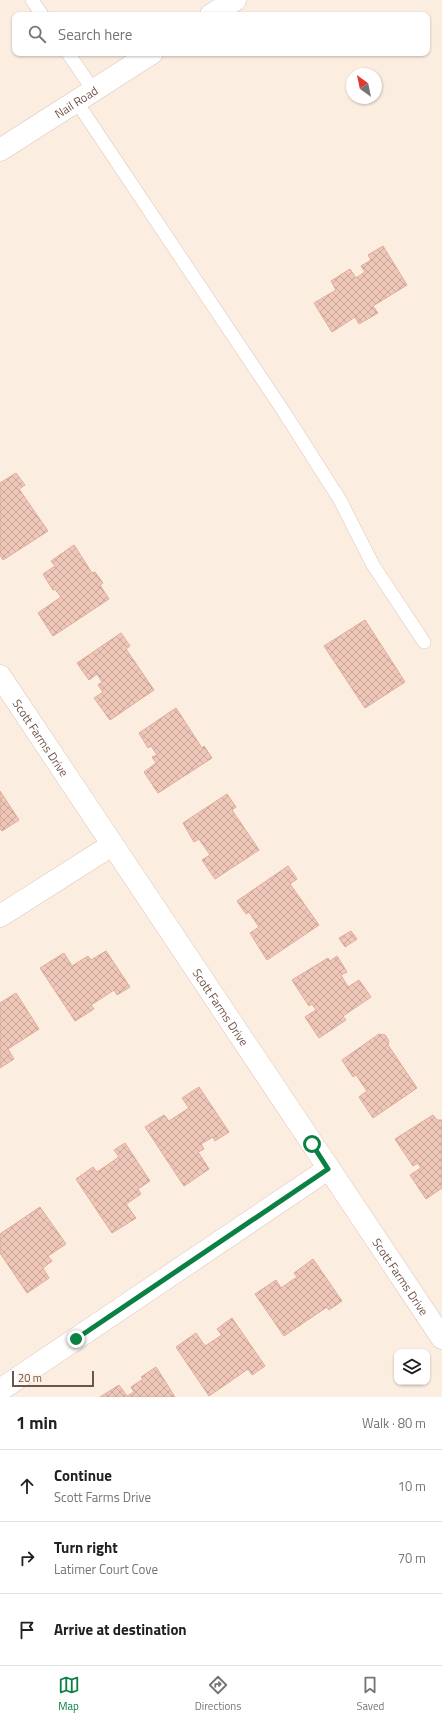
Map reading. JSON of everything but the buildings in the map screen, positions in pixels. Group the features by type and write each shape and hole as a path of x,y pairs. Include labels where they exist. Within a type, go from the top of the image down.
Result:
{"street":[{"path":"216,12 235,0"},
{"name":"Nail Road","path":"0,150 147,56"},
{"name":"Scott Farms Drive","path":"0,676 442,1338"},
{"path":"0,916 112,845"},
{"path":"0,1390 328,1169"}],"lane":[{"path":"32,0 40,12"},
{"path":"69,56 84,96 340,500 373,565 424,642"}],"route":[{"path":"76,1339 328,1169 312,1144"}]}
